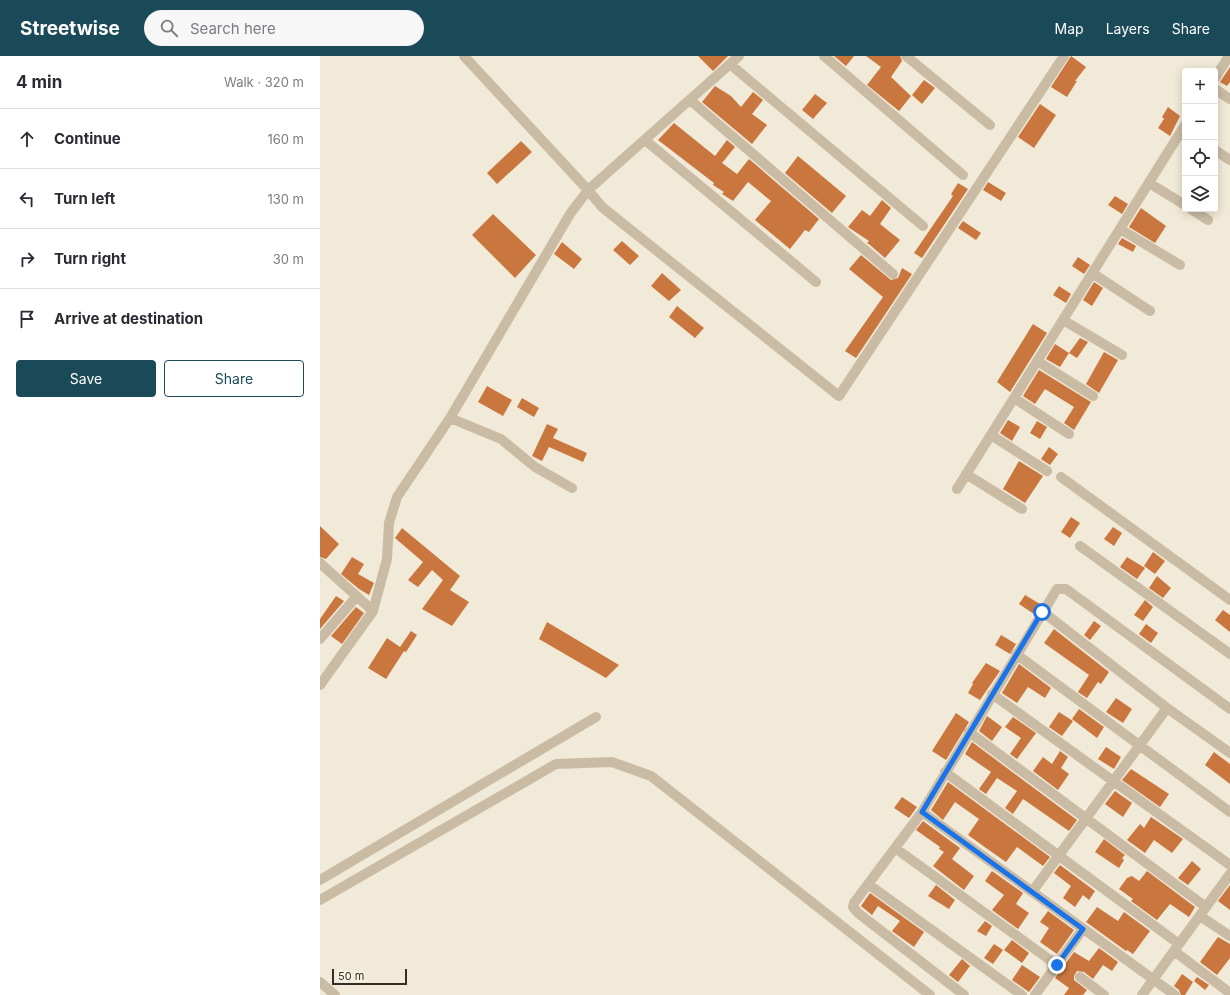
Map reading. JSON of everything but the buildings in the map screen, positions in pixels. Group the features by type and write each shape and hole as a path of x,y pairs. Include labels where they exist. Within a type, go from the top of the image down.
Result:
{"street":[{"path":"464,56 602,207 839,396 1064,56"},
{"path":"320,685 373,611 387,559 389,523 397,497 450,418 570,214 588,190 731,65 739,56"},
{"path":"824,56 963,175"},
{"path":"906,56 990,125"},
{"path":"1218,73 1229,56"},
{"path":"731,65 923,226"},
{"path":"1218,91 1230,99"},
{"path":"690,100 893,274"},
{"path":"957,489 1182,132"},
{"path":"645,140 816,282"},
{"path":"1218,152 1230,160"},
{"path":"1149,183 1182,204"},
{"path":"1196,212 1208,220"},
{"path":"1120,229 1180,265"},
{"path":"1092,273 1150,311"},
{"path":"1063,320 1122,355"},
{"path":"1037,361 1093,396"},
{"path":"1014,398 1069,434"},
{"path":"450,418 501,438 535,467 572,488"},
{"path":"991,435 1047,471"},
{"path":"966,474 1022,509"},
{"path":"1061,477 1230,600"},
{"path":"1080,546 1230,654"},
{"path":"320,563 373,611"},
{"path":"964,995 855,910 854,903 922,812 1016,654 1058,589 1066,589 1230,708"},
{"path":"320,640 357,596"},
{"path":"1042,612 1167,708 1230,753"},
{"path":"1016,654 1230,812"},
{"path":"992,694 1230,865"},
{"path":"1032,892 1167,708"},
{"path":"320,880 596,717"},
{"path":"969,732 1206,907"},
{"path":"320,900 556,764 612,762 651,776 930,995"},
{"path":"945,772 1059,855 1176,947 1230,993"},
{"path":"922,812 1175,995"},
{"path":"895,848 1057,965"},
{"path":"1142,995 1176,947 1228,880"},
{"path":"868,884 1008,991 1022,995"},
{"path":"1200,916 1230,936"},
{"path":"1035,995 1083,929"},
{"path":"1080,977 1104,995"},
{"path":"320,982 335,995"}],"route":[{"path":"1042,612 922,812 1083,929 1057,965"}]}
